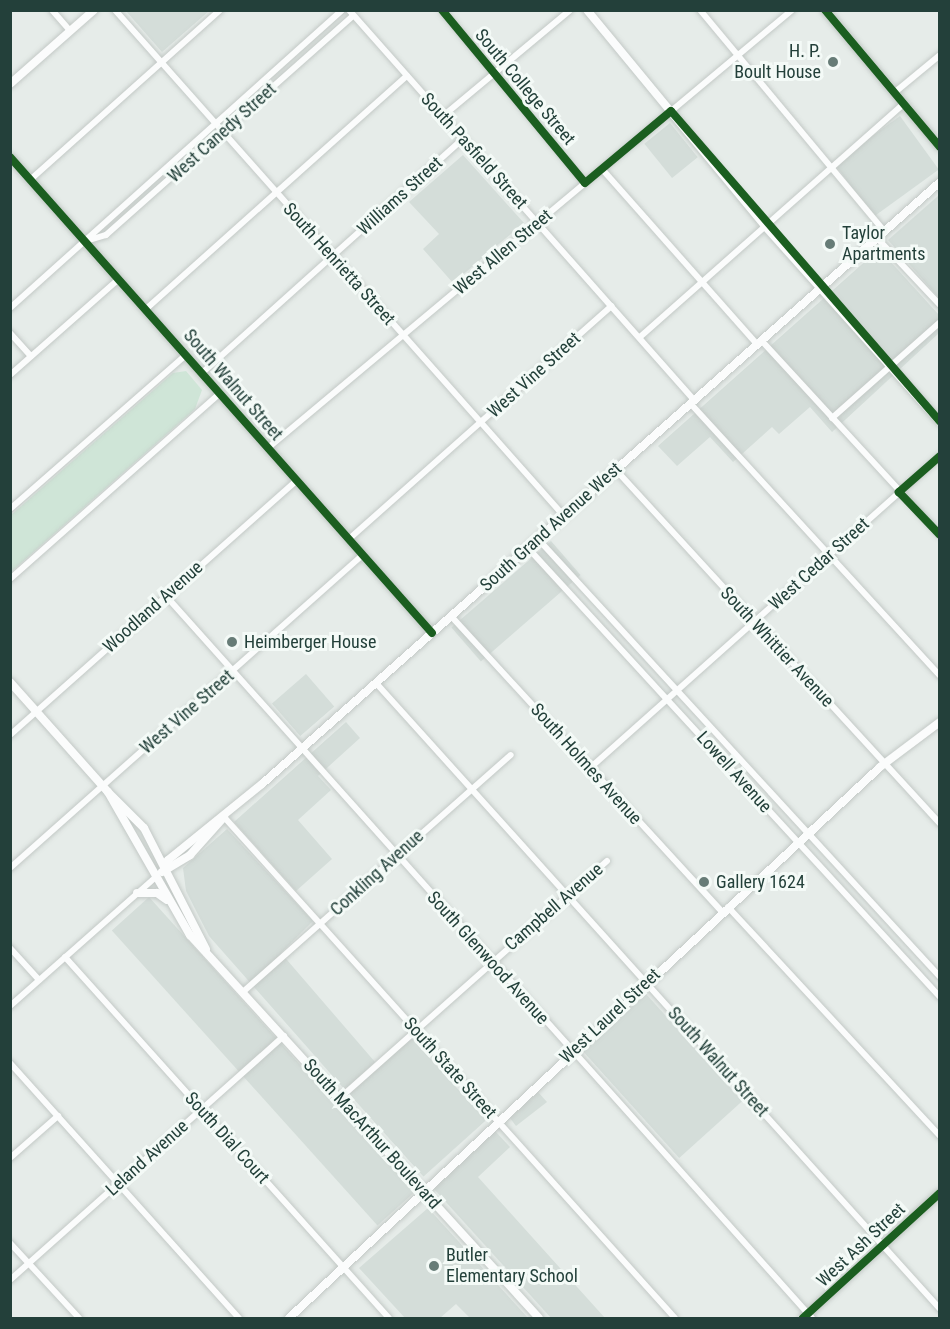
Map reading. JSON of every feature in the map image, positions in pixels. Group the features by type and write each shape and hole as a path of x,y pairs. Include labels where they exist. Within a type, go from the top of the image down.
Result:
{"main road":[{"path":"10,84 94,10"},
{"path":"587,10 765,226 939,422"},
{"path":"825,10 939,147"},
{"name":"South Walnut Street","path":"10,157 432,633"},
{"name":"South Grand Avenue West","path":"166,869 189,842 224,817 939,182"},
{"name":"South MacArthur Boulevard","path":"10,682 105,789 134,815 152,842 206,949"},
{"name":"West Laurel Street","path":"289,1318 345,1269 497,1120 884,763 939,722"},
{"name":"South MacArthur Boulevard","path":"105,789 157,876 168,901 206,949 539,1318"},
{"name":"South Grand Avenue West","path":"157,876 190,855 224,817"},
{"path":"152,842 166,851 189,842"},
{"path":"137,893 157,893 168,901"},
{"name":"West Ash Street","path":"808,1317 939,1193"}],"street":[{"path":"52,10 70,31"},
{"name":"South Henrietta Street","path":"115,10 564,516"},
{"path":"30,180 220,10"},
{"name":"West Canedy Street","path":"10,308 342,10"},
{"name":"South College Street","path":"442,10 585,183"},
{"path":"443,116 570,10"},
{"path":"700,10 831,168 880,234 939,305"},
{"name":"West Allen Street","path":"268,448 792,10"},
{"name":"West Canedy Street","path":"85,241 106,235 351,13"},
{"name":"South Pasfield Street","path":"351,13 612,306 692,401 939,676"},
{"path":"894,93 939,55"},
{"path":"146,309 407,76"},
{"path":"639,337 903,104"},
{"name":"Williams Street","path":"202,373 464,139"},
{"path":"602,170 702,282 832,418 939,535"},
{"path":"10,375 119,279"},
{"name":"West Vine Street","path":"349,539 612,306"},
{"path":"832,418 939,322"},
{"path":"10,333 32,356"},
{"path":"10,509 186,355"},
{"path":"10,579 220,393"},
{"name":"West Cedar Street","path":"590,768 939,456"},
{"name":"South Whittier Avenue","path":"616,470 939,824"},
{"name":"Woodland Avenue","path":"10,735 297,480"},
{"name":"Lowell Avenue","path":"538,538 939,976"},
{"name":"Lowell Avenue","path":"528,548 939,997"},
{"name":"West Vine Street","path":"10,868 105,789 363,555"},
{"name":"South Glenwood Avenue","path":"166,596 808,1317"},
{"name":"South Holmes Avenue","path":"451,616 590,768 939,1136"},
{"name":"South Walnut Street","path":"376,682 939,1309"},
{"name":"Conkling Avenue","path":"244,991 511,755"},
{"name":"South State Street","path":"224,817 675,1318"},
{"name":"Campbell Avenue","path":"340,1098 607,861"},
{"name":"South Grand Avenue West","path":"10,1006 157,876"},
{"path":"10,948 39,980"},
{"name":"South Dial Court","path":"65,957 389,1318"},
{"path":"920,976 931,967"},
{"name":"Leland Avenue","path":"10,1280 284,1036"},
{"path":"10,1063 239,1318"},
{"path":"10,1158 58,1116"},
{"path":"10,1243 79,1318"}],"shaded area":[{"path":"126,11 209,11 162,52"},
{"path":"900,116 939,169 873,217 834,164"},
{"path":"670,123 698,157 672,178 644,144"},
{"path":"463,155 524,223 453,283 423,249 439,234 409,202"},
{"path":"939,195 939,298 888,240"},
{"path":"879,249 939,315 939,333 832,432 810,407 779,434 772,427 733,462 710,437 677,466 658,446"},
{"path":"551,541 581,575 481,662 451,628"},
{"path":"306,674 334,706 300,736 272,704"},
{"path":"346,722 360,738 318,776 331,790 298,820 332,859 296,891 234,822"},
{"path":"227,829 313,921 281,953 375,1062 345,1090 209,936 186,891 183,868"},
{"path":"149,897 415,1192 377,1225 112,930"},
{"path":"646,994 742,1101 679,1158 583,1051"},
{"path":"411,1037 486,1120 424,1176 349,1093"},
{"path":"538,1092 547,1102 516,1126 510,1118"},
{"path":"495,1131 510,1147 478,1177 605,1318 551,1318 434,1189"},
{"path":"428,1208 528,1318 470,1318 456,1304 440,1318 405,1318 359,1268"}],"green space":[{"path":"186,371 202,390 195,409 11,572 11,515 173,373"}],"cycle path":[{"path":"442,10 585,183 671,111 940,422"},
{"path":"825,10 940,147"},
{"path":"10,157 432,633"},
{"path":"940,456 899,492 940,535"},
{"path":"803,1318 940,1193"}],"place":[{"name":"H. P. Boult House","path":"833,62"},
{"name":"Taylor Apartments","path":"830,244"},
{"name":"Heimberger House","path":"232,642"},
{"name":"Gallery 1624","path":"704,882"},
{"name":"Butler Elementary School","path":"434,1266"}]}
